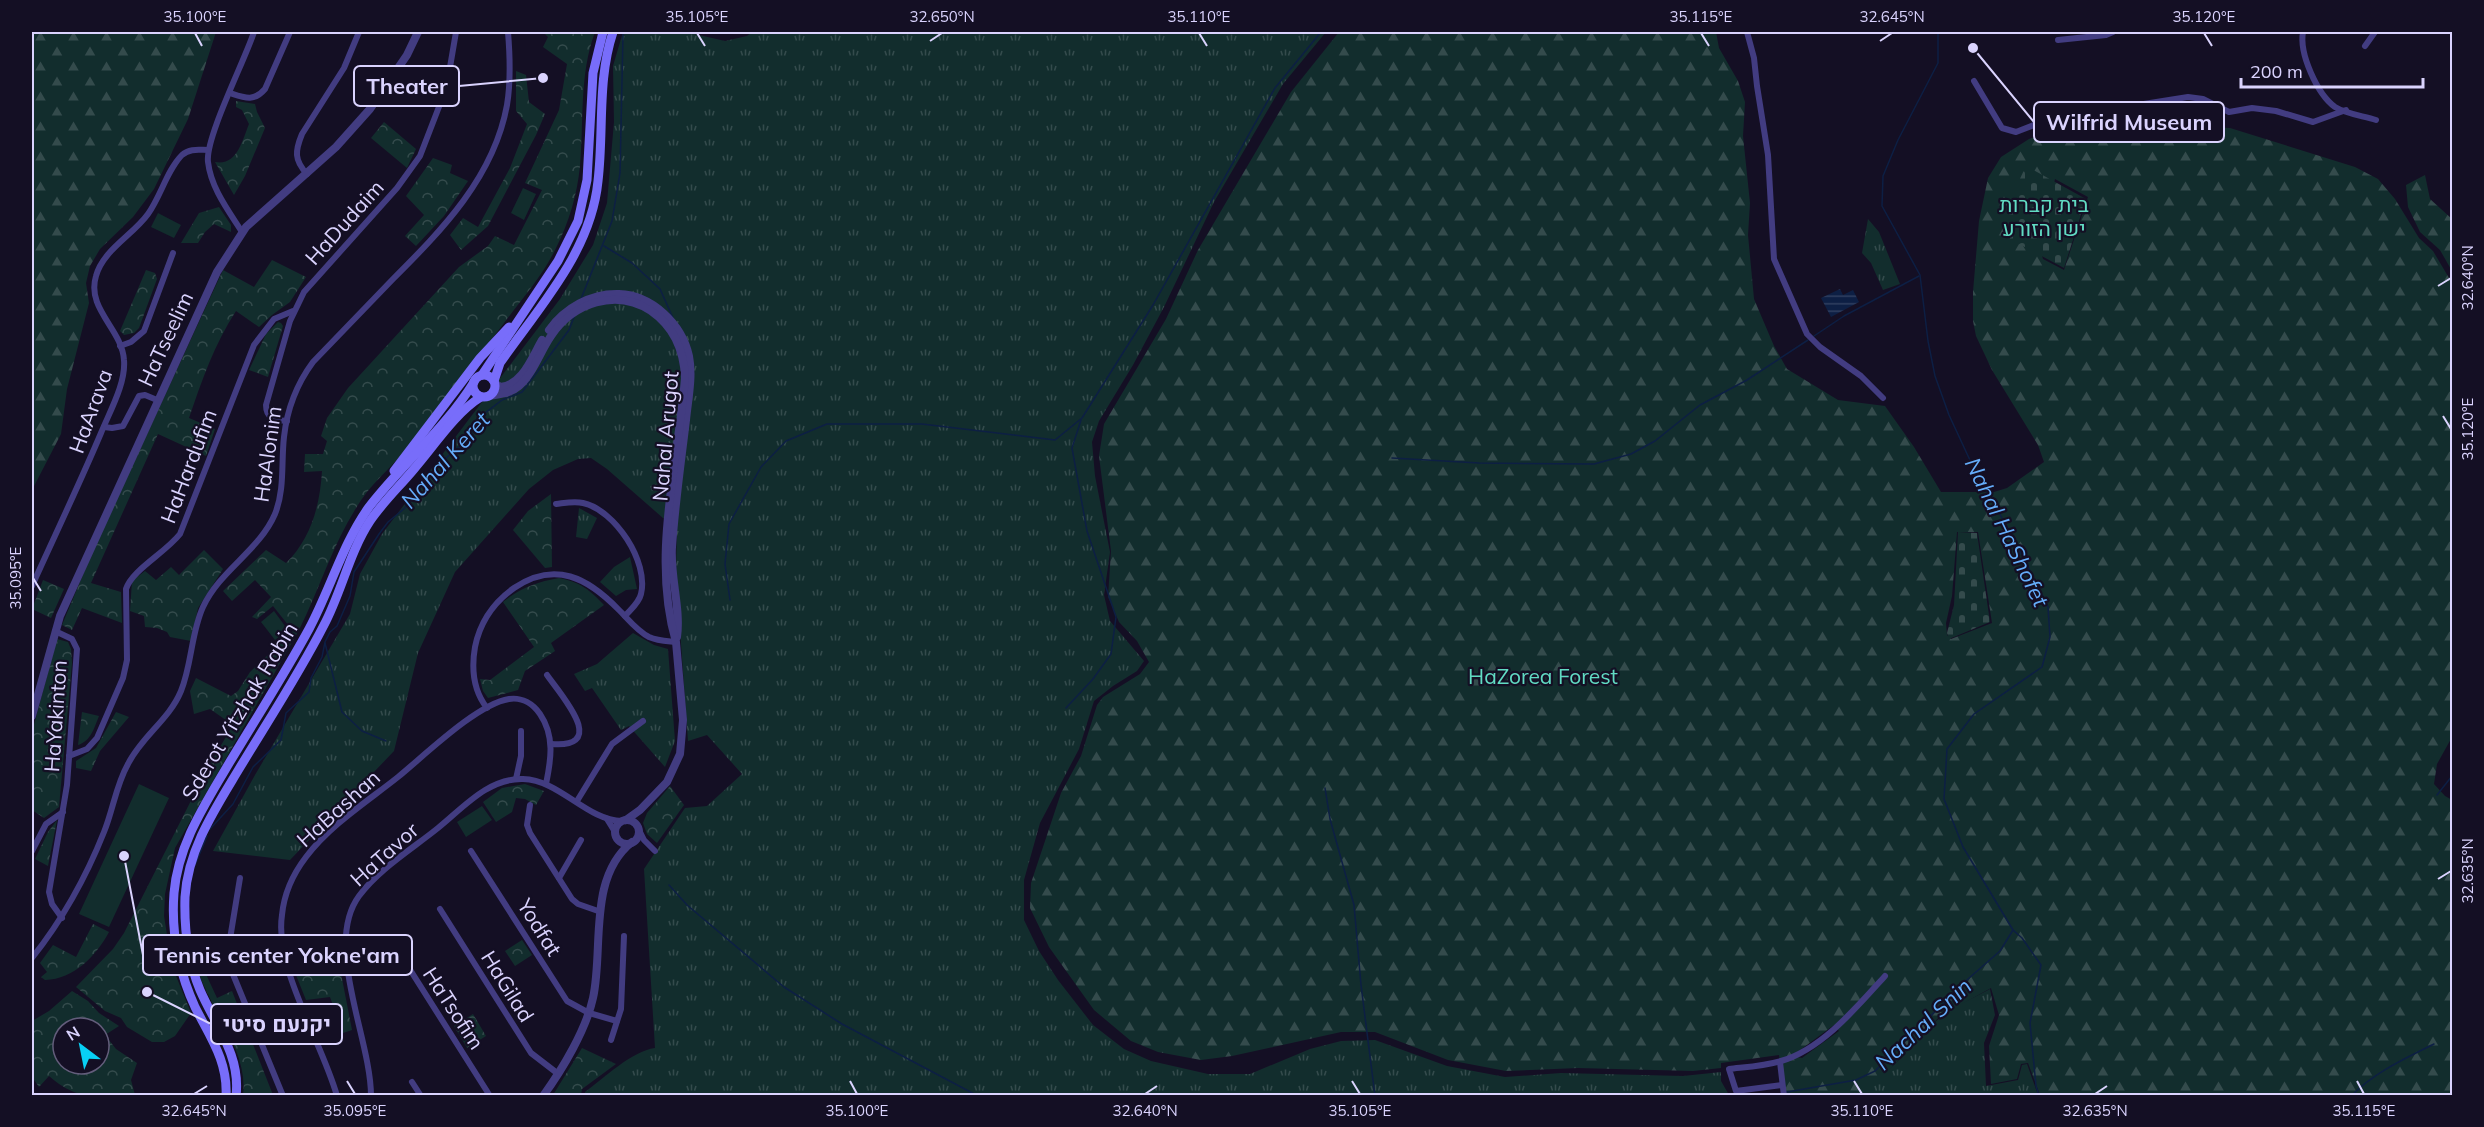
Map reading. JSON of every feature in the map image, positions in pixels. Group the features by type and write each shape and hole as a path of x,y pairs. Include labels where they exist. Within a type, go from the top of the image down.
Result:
{"main road":[{"path":"603,32 593,73 587,180 581,210 566,248 482,375 474,382 474,390 485,397 494,391 500,363 568,267 589,225 598,181 603,86 613,32"},
{"path":"369,509 397,466 480,358 537,293"},
{"path":"482,375 489,375 495,382"},
{"name":"Sderot Yitzhak Rabin","path":"226,1095 222,1060 191,997 177,954 174,909 178,867 194,824 306,635 354,532 369,509 447,418 474,382"},
{"name":"Sderot Yitzhak Rabin","path":"236,1095 232,1057 223,1033 201,992 189,951 185,923 186,895 193,856 213,813 324,625 350,560 368,524 383,503 464,411 485,397"}],"street":[{"path":"242,232 214,184 208,150 254,32"},
{"path":"230,93 246,99 260,96 290,32"},
{"path":"307,174 297,161 297,146 302,134 344,68 359,32"},
{"name":"HaTseelim","path":"32,716 55,631 88,551 217,272 242,232 336,147 370,109 407,55 418,32"},
{"name":"HaDudaim","path":"287,421 273,419 269,416 266,412 266,405 293,311 308,286 397,188 420,156 442,99 456,32"},
{"name":"HaAlonim","path":"32,958 76,895 103,834 125,768 141,744 164,721 180,694 188,672 203,607 216,586 263,536 276,511 280,499 284,437 294,390 313,362 440,232 464,201 475,182 496,140 507,103 510,64 508,32"},
{"path":"1747,32 1755,58 1768,155 1774,260 1807,333 1820,347 1861,376 1883,398"},
{"path":"2058,40 2106,35 2113,32"},
{"path":"2303,32 2301,44 2316,85 2336,107 2376,120"},
{"path":"2365,46 2374,32"},
{"path":"1974,81 2002,128 2016,132 2049,118 2188,97 2203,99 2229,112 2252,108 2276,111 2313,122 2346,110"},
{"name":"HaArava","path":"32,586 104,427 124,369 124,358 120,346 94,292 96,273 102,262 148,214 183,154 194,149 208,150"},
{"path":"120,346 137,339 144,331 173,253"},
{"name":"Nahal Arugot","path":"495,382 500,387 514,383 556,321 576,305 590,298 614,294 630,295 653,305 672,323 685,346 690,370 671,554 678,630 676,642"},
{"name":"Nahal Arugot","path":"485,397 509,393 521,384 558,327 573,314 591,304 614,300 634,303 654,313 668,327 679,345 685,372 666,558 683,720 680,754 667,782 644,806 624,820"},
{"name":"HaHardufim","path":"69,756 87,749 97,738 123,678 127,660 126,590 129,580 172,545 180,534 255,345 273,319 293,311"},
{"path":"104,427 123,426 139,396 145,395 158,400"},
{"path":"556,504 583,503 596,507 616,525 630,543 639,559 642,587 637,603 625,616"},
{"path":"487,708 477,692 473,678 477,637 482,622 504,595 533,578 563,574 576,578 603,593 648,637 676,642"},
{"name":"HaYakinton","path":"55,631 72,639 77,649 63,813 49,892 51,904 62,918"},
{"path":"547,675 577,717 580,727 580,734 576,740 561,745 551,744"},
{"name":"HaBashan","path":"337,1095 328,1066 285,961 282,946 281,916 290,885 302,864 318,843 455,730 487,708 510,699 529,702 543,717 551,744 546,784"},
{"path":"576,801 612,744 643,721"},
{"path":"516,779 521,756 521,731"},
{"name":"HaTavor","path":"371,1095 368,1065 345,951 345,930 352,908 361,894 376,878 485,790 501,782 529,779 546,784 606,818 624,820"},
{"path":"530,805 527,825 530,833 559,878 578,904 601,912"},
{"name":"Nahal Arugot","path":"638,827 644,806"},
{"path":"32,851 46,824 63,813"},
{"name":"HaTavor","path":"606,818 615,834"},
{"path":"612,869 615,834 617,824 624,820 638,827 653,849 633,842 622,843 615,834"},
{"path":"543,1095 589,1013 597,976 602,899 620,853 633,842 638,827"},
{"path":"559,878 581,840"},
{"name":"Yodfat","path":"471,851 562,994 574,1006 617,1021"},
{"path":"240,878 229,945 230,967 283,1095"},
{"name":"HaGilad","path":"440,909 531,1053 557,1073"},
{"path":"611,1040 623,994 624,936"},
{"name":"HaTsofim","path":"390,938 490,1095"},
{"path":"1782,1085 1736,1091 1730,1078 1730,1069 1780,1062 1822,1038 1886,976"},
{"path":"1780,1062 1783,1094"},
{"path":"412,1082 421,1095"}],"green space":[{"path":"32,32 216,32 188,119 154,189 133,217 100,249 90,266 86,283 89,303 67,389 61,434 32,490"},
{"path":"547,32 595,32 584,81 579,177 565,228 551,258 532,287 422,430 367,492 356,508 338,542 299,630 175,848 165,894 164,916 172,966 191,1013 175,1036 164,1042 152,1042 127,1027 121,1018 105,1011 76,987 113,949 124,933 207,769 233,725 210,709 194,714 190,691 196,678 231,696 238,691 250,672 293,631 273,606 257,619 252,617 271,597 255,580 232,601 223,591 266,550 286,563 302,543 313,521 322,471 304,472 305,454 323,454 327,441 321,436 327,418 348,388 459,267 488,246 495,236 514,245 542,190 525,183 559,110 567,64 543,47 548,37 545,34"},
{"path":"623,32 657,34 686,32 725,41 747,36 752,32 1326,32 1283,84 1214,202 1164,307 1099,421 1092,442 1095,476 1110,552 1104,595 1110,621 1144,661 1137,671 1094,701 1079,749 1040,823 1024,880 1024,920 1039,951 1058,980 1093,1025 1124,1049 1151,1061 1208,1074 1250,1074 1310,1049 1341,1041 1375,1040 1447,1066 1505,1077 1561,1073 1683,1076 1721,1072 1721,1081 1729,1095 585,1095 585,1092 628,1060 646,1050 655,1048 644,869 685,808 707,806 742,774 707,735 688,741 676,574 677,522 663,518 591,458 578,459 553,470 529,489 455,572 418,653 394,751 290,860 213,851 350,614 360,574 382,534 560,299 593,245 607,203 614,122 613,66"},
{"name":"HaZorea Forest","path":"1339,32 1716,32 1719,48 1738,81 1745,102 1743,136 1750,203 1748,235 1754,299 1774,346 1787,369 1838,400 1885,406 1914,447 1941,492 1994,492 2007,488 2044,462 2038,445 1992,370 1976,336 1973,321 1979,221 1988,178 2001,157 2029,139 2056,129 2174,108 2208,127 2230,128 2355,167 2378,179 2395,199 2419,238 2433,251 2452,283 2452,737 2437,764 2434,784 2452,800 2452,1095 2040,1095 2028,1063 2021,1064 2017,1079 1991,1084 1989,1046 1999,1015 1991,988 1940,1016 1880,1080 1861,1091 1844,1095 1784,1095 1779,1055 1721,1063 1721,1068 1693,1071 1578,1068 1506,1071 1448,1060 1375,1032 1341,1032 1232,1056 1201,1060 1158,1052 1131,1041 1094,1010 1049,947 1030,908 1031,883 1061,793 1081,756 1097,705 1103,697 1140,674 1149,662 1137,641 1119,622 1108,597 1111,551 1099,456 1104,424 1166,319 1198,250 1291,92","holes":["2055,179 2088,197 2064,270 2043,259 2039,246","1957,532 1978,532 1992,623 1951,639 1947,635 1946,623 1952,596","1834,1025 1839,1031 1802,1058 1792,1056"]},
{"path":"516,71 526,75 529,102 545,114 488,226 461,250 450,235 463,218 478,227 510,168 527,124 516,111"},
{"path":"236,101 255,104 265,128 245,176 234,195 215,162 229,160 234,156 249,124 242,110 236,107"},
{"path":"384,122 416,149 407,168 371,138"},
{"path":"433,158 452,165 450,173 468,181 444,216 416,246 405,236 424,215 406,196"},
{"name":"בית קברות ישן הזורע","path":"2026,166 2086,199 2064,268 2010,239 2009,202"},
{"path":"2425,175 2430,199 2452,219 2452,271 2440,250 2420,232 2408,207 2406,185"},
{"path":"523,188 536,194 524,220 511,213"},
{"path":"219,207 231,225 231,232 214,224 198,243 181,243 199,213"},
{"path":"158,213 181,225 174,238 151,227"},
{"path":"1868,219 1879,232 1900,284 1883,290 1871,263 1862,253"},
{"path":"272,260 306,277 290,302 259,327 236,311 228,324 209,363 189,418 215,429 206,456 158,434 91,583 121,592 122,623 82,608 72,630 62,625 92,553 223,270 254,287"},
{"path":"146,270 155,273 157,279 139,328 134,333 124,335 120,331"},
{"path":"278,322 283,326 268,377 249,370 266,334"},
{"path":"551,494 552,567 545,568 513,530 528,511"},
{"path":"579,508 597,518 587,539 576,537"},
{"path":"1958,532 1977,533 1990,622 1949,639 1947,633 1954,605"},
{"path":"204,550 223,569 198,608 191,641 170,637 167,632 157,628 145,627 144,616 130,611 132,581 145,571 156,580 171,567 179,575"},
{"path":"630,557 637,589 626,590 616,596 600,582 614,567"},
{"path":"559,578 584,587 604,605 551,643 555,651 525,671 518,690 488,698 483,691 480,679 490,680 534,647 503,602 529,586"},
{"path":"43,580 64,589 51,618 32,609"},
{"path":"274,611 288,630 275,640 261,622"},
{"path":"633,633 654,645 668,649 675,741 665,767 629,726 621,730 592,688 585,691 574,674 597,664"},
{"path":"57,639 68,642 72,663 59,807 44,818 32,810 32,732"},
{"path":"82,712 99,716 89,737 78,745"},
{"path":"116,712 129,717 100,751 91,771 76,768 76,761 96,748"},
{"path":"139,784 169,798 109,927 79,914"},
{"path":"525,784 544,791 536,805 525,799 516,798 512,812 496,822 483,802 502,788"},
{"path":"670,786 684,805 657,843 647,834 643,823 647,813"},
{"path":"482,806 492,820 466,837 457,822"},
{"path":"57,820 48,866 35,859 48,832"},
{"path":"93,924 109,932 91,957 75,971 56,979 45,980 41,977 47,972 40,963 53,945 76,957"},
{"path":"522,940 532,955 515,966 505,951"},
{"path":"201,954 204,970 217,998 232,991 273,1095 243,1095 243,1081 237,1054 204,986 193,955"},
{"path":"338,958 352,1030 343,1033 330,997 306,1000 294,970"},
{"path":"1990,989 1995,1015 1984,1043 1986,1086 2018,1080 2022,1065 2027,1064 2038,1095 1845,1095 1874,1082 1941,1017 1958,1005"},
{"path":"72,991 88,1001 104,1016 51,1016 51,1076 111,1076 111,1043 116,1049 137,1063 131,1080 135,1095 90,1096 80,1094 60,1085 49,1076 39,1087 32,1077 32,1021 49,1011"},
{"path":"473,1014 486,1036 467,1048 454,1026"},
{"path":"111,1021 119,1026 111,1031"},
{"path":"582,1048 616,1064 582,1089 581,1095 553,1095"}],"water":[{"path":"1840,289 1843,295 1853,290 1859,302 1831,317 1821,298"}],"waterway":[{"name":"Nahal Keret","path":"581,299 612,221 620,173 623,34 625,32"},
{"path":"730,600 725,564 729,524 761,467 786,441 827,424 922,424 1055,440 1082,418 1153,305 1275,88 1321,32"},
{"name":"Nahal HaShofet","path":"1938,32 1938,63 1898,140 1883,176 1882,206 1920,275 1935,376 1949,415 1975,471 2013,537 2048,607 2050,637 2042,667 1974,714 1947,749 1944,799 1963,847 2013,930 2022,938 2041,965 2030,1023 2039,1096"},
{"path":"604,246 632,263 660,289 673,318"},
{"path":"1814,336 1844,316 1919,276"},
{"name":"Nahal Keret","path":"210,829 233,804 253,767 281,740 286,713 309,692 311,678 322,657 325,642 330,632 337,626 350,596 354,572 379,534 388,522 405,508 447,457 460,446 485,413 502,400 522,392 569,330 574,317"},
{"path":"1392,458 1479,463 1594,464 1631,454 1655,441 1700,405 1747,380 1808,340"},
{"path":"1066,708 1093,679 1111,654 1116,617 1087,531 1072,448 1081,420"},
{"path":"325,643 342,712 362,731 386,741"},
{"path":"2437,795 2452,776"},
{"path":"1325,788 1330,819 1354,905 1375,1096"},
{"name":"Nahal Keret","path":"195,865 207,836"},
{"path":"669,885 687,905 784,987 842,1024 978,1096"},
{"name":"Nachal Snin","path":"1787,1092 1856,1080 1875,1071 1968,979 2000,951 2013,930"},
{"path":"2351,1096 2380,1073 2434,1044"}],"place":[{"name":"Wilfrid Museum","path":"1973,48"},
{"name":"Theater","path":"543,78"},
{"name":"Tennis center Yokne'am","path":"124,856"},
{"name":"יקנעם סיטי","path":"147,992"}]}
